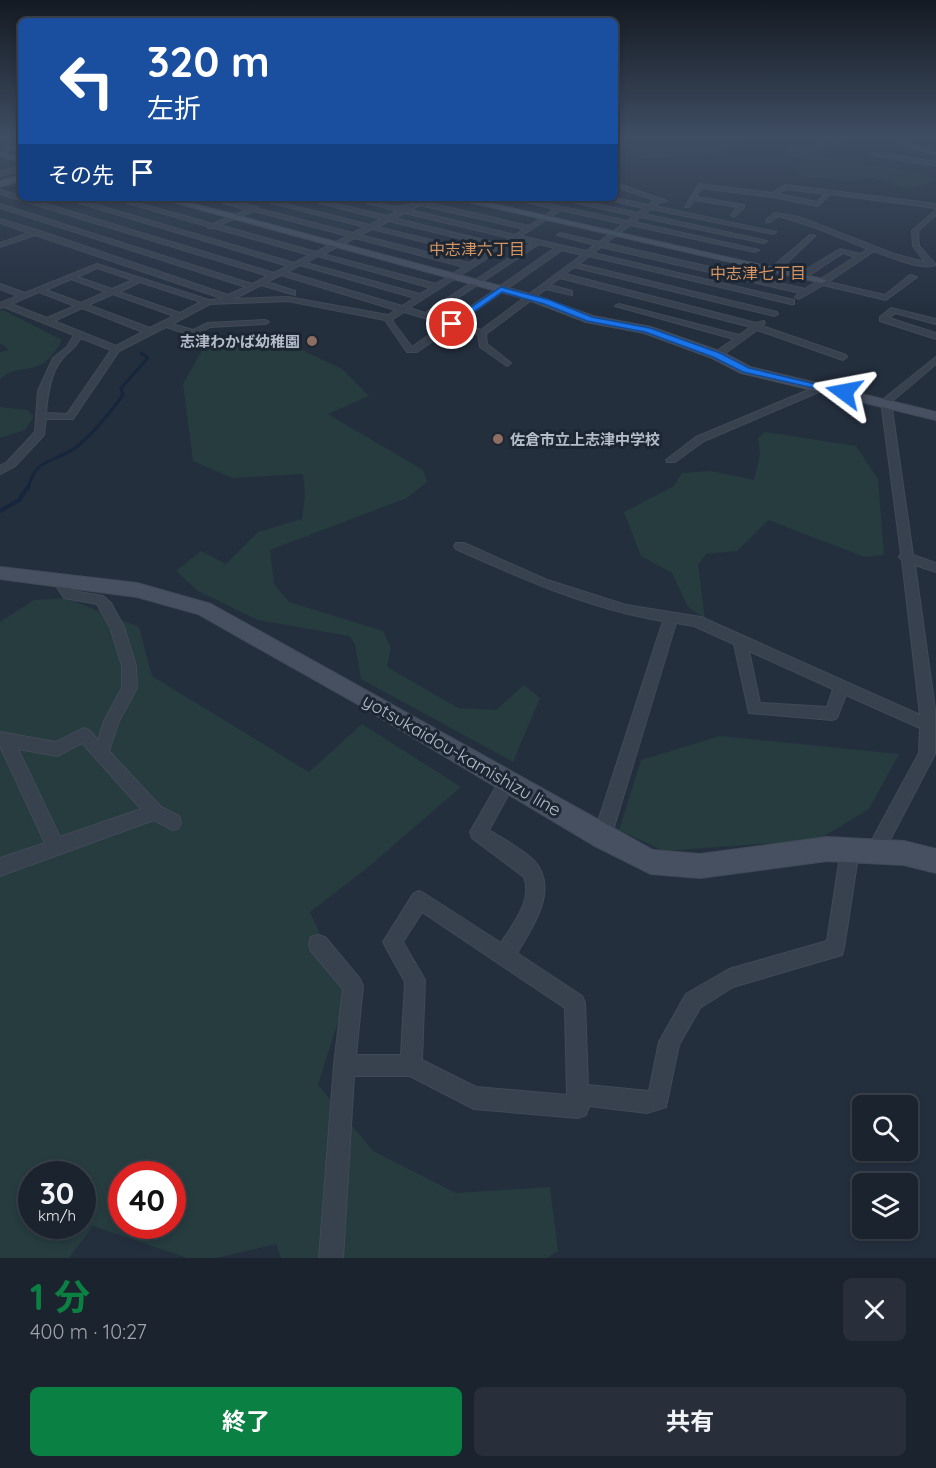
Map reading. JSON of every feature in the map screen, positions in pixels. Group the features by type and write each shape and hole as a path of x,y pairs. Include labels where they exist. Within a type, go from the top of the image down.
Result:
{"street":[{"path":"643,195 668,202"},
{"path":"687,206 694,195"},
{"path":"774,195 818,204 827,195 936,206"},
{"path":"692,198 742,206 734,215"},
{"path":"482,333 659,200"},
{"path":"30,201 482,333"},
{"path":"76,201 191,235 421,297"},
{"path":"0,245 124,201 437,287"},
{"path":"173,201 530,297 590,320 647,330 717,355 746,370 886,401 936,416"},
{"path":"222,201 471,266"},
{"path":"124,262 272,201 486,256"},
{"path":"316,201 501,246"},
{"path":"364,201 791,302"},
{"path":"411,201 530,228"},
{"path":"0,221 229,298 423,201"},
{"path":"468,201 802,276 886,298 913,278"},
{"path":"527,201 755,250"},
{"path":"572,201 764,242"},
{"path":"618,201 773,232"},
{"path":"677,204 696,207"},
{"path":"0,206 148,253 292,293"},
{"path":"2,305 97,266 208,302 275,300 389,318 561,208"},
{"path":"934,267 916,246 915,231 936,212"},
{"path":"724,213 745,217"},
{"path":"768,221 777,214 794,217 872,249 934,267"},
{"path":"743,263 781,224 756,219"},
{"path":"426,316 476,283 576,225"},
{"path":"0,233 17,239"},
{"path":"561,235 806,292"},
{"path":"774,270 812,236"},
{"path":"389,318 389,322 410,350 414,350 560,248"},
{"path":"717,355 821,281 872,249"},
{"path":"802,276 842,250 862,256"},
{"path":"622,326 701,253"},
{"path":"574,265 774,314"},
{"path":"559,275 757,327 843,357"},
{"path":"71,277 181,316"},
{"path":"47,321 139,280"},
{"path":"264,332 265,322 275,300 313,282"},
{"path":"0,286 25,296"},
{"path":"545,286 569,292"},
{"path":"40,290 149,332"},
{"path":"41,416 70,417 116,348 208,302"},
{"path":"2,305 116,348"},
{"path":"619,306 741,338"},
{"path":"936,322 894,309 883,319 936,336"},
{"path":"165,324 194,333 208,325 265,322"},
{"path":"482,333 483,345 507,363"},
{"path":"0,471 40,433 43,390 57,358 70,348 79,334"},
{"path":"886,401 936,360"},
{"path":"671,460 700,439 823,387"},
{"path":"875,851 927,754 928,709 905,557 886,401"},
{"path":"460,546 543,583 625,610 696,621 927,725"},
{"path":"905,557 936,568"},
{"name":"yotsukaidou-kamishizu line","path":"0,573 136,590 204,609 367,699 602,837 651,862 678,866 827,849 904,853 936,861"},
{"path":"63,580 61,584 69,595 96,599 106,606 131,668 132,681 126,697 111,723 108,742 100,750"},
{"path":"602,837 670,616"},
{"path":"740,641 754,709 832,714 841,686"},
{"path":"4,740 57,749 84,735 155,812 173,822"},
{"path":"4,740 56,847"},
{"path":"504,956 533,905 535,886 530,870 478,832 507,783"},
{"path":"0,867 155,812"},
{"path":"578,1094 647,1102 658,1098 669,1042 693,1000 729,979 836,948 849,850"},
{"path":"344,1065 411,1066 474,1098 578,1107 575,1003 419,900 392,942 415,980 411,1066"},
{"path":"318,944 353,986 344,1065 331,1258"}],"green space":[{"path":"3,310 62,340 54,353 39,366 17,370 0,379 0,352 9,350 0,343 0,311"},
{"path":"274,337 342,369 369,396 328,414 423,470 427,482 407,498 270,550 274,584 289,602 383,631 391,648 387,667 458,708 496,710 524,685 540,698 513,762 361,679 355,644 349,636 258,620 198,591 176,571 201,551 226,564 258,532 302,519 305,495 303,474 232,478 193,461 183,384 208,340"},
{"path":"0,407 27,410 34,416 25,430 0,438"},
{"path":"765,432 856,446 878,479 884,555 865,557 768,520 737,551 706,554 698,565 705,619 688,607 672,573 641,556 624,512 674,486 682,473 711,471 754,480 760,455 758,438"},
{"path":"66,598 139,627 152,676 309,772 362,724 461,787 366,869 310,912 347,993 318,1085 373,1151 456,1193 550,1187 558,1251 547,1258 281,1258 276,1244 216,1258 187,1258 131,1239 186,1239 186,1161 108,1161 108,1231 96,1227 96,1161 18,1161 18,1239 83,1239 69,1258 0,1258 0,622 34,600"},
{"path":"720,736 899,754 869,809 818,840 664,851 619,830 641,760"}],"waterway":[{"path":"28,489 36,470 79,445 108,415 123,395 121,388 148,358 141,353"},
{"path":"0,511 19,500 28,487"}],"place":[{"name":"志津わかば幼稚園","path":"312,341"},
{"name":"佐倉市立上志津中学校","path":"498,439"}],"district":[{"name":"中志津六丁目","path":"477,249"},
{"name":"中志津七丁目","path":"758,273"}],"route":[{"path":"452,324 501,290 547,302 590,320 647,330 717,355 746,370 844,392"}]}
